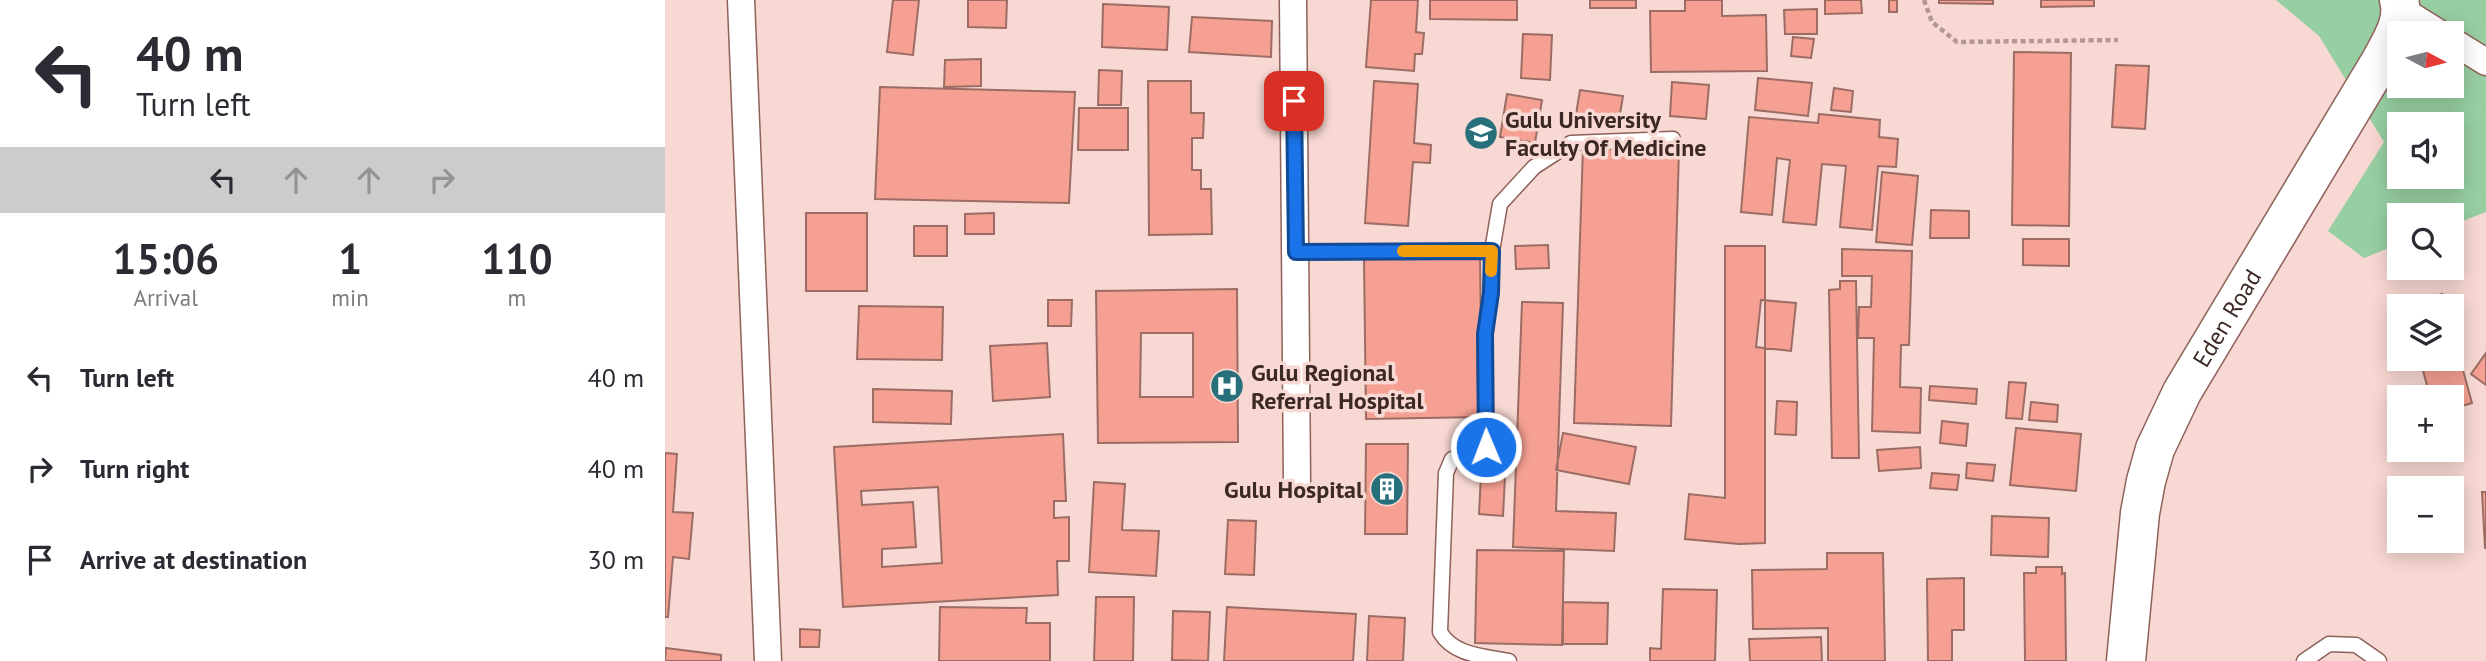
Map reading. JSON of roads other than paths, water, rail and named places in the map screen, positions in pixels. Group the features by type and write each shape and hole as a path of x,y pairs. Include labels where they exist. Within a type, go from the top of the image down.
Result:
{"street":[{"path":"741,0 768,661"},
{"path":"1293,0 1297,482"},
{"path":"2400,5 2422,21"},
{"name":"Eden Road","path":"2126,661 2140,513 2155,449 2182,392 2380,62 2395,33 2400,5"},
{"path":"2464,48 2486,62"}],"lane":[{"path":"1509,661 1458,649 1446,642 1440,632 1446,473 1452,459 1478,454 1486,447 1485,334 1491,293 1492,251 1500,204 1534,167 1571,143 1673,139"},
{"path":"1296,252 1492,251"},
{"path":"2304,661 2329,644 2356,645 2379,661"}],"place":[{"name":"Gulu University Faculty Of Medicine","path":"1481,133"},
{"name":"Gulu Regional Referral Hospital","path":"1227,386"},
{"name":"Gulu Hospital","path":"1387,489"}]}
